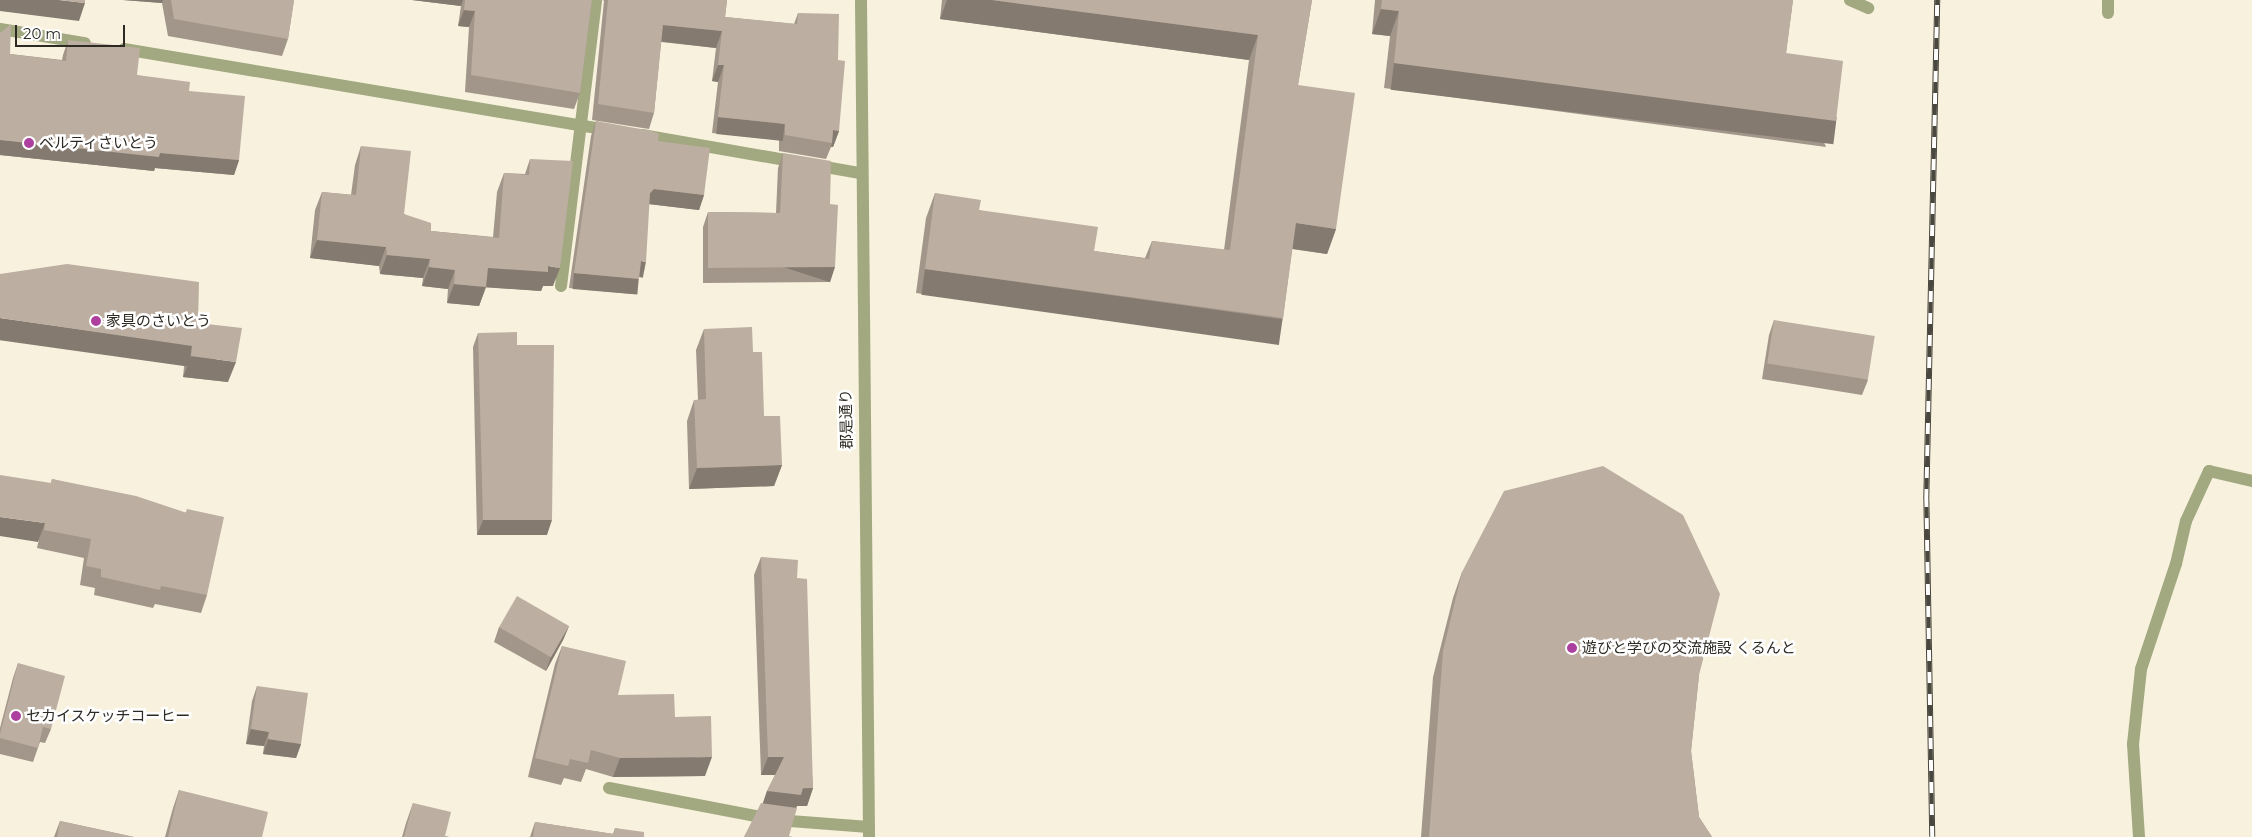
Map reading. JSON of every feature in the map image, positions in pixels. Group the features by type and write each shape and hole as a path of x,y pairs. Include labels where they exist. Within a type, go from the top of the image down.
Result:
{"street":[{"path":"561,286 578,124 596,0"},
{"name":"郡是通り","path":"861,0 859,172 869,832"},
{"path":"1850,0 1868,8"},
{"path":"0,28 859,172"},
{"path":"2139,837 2133,744 2141,669 2176,564 2186,521 2209,471 2252,481"},
{"path":"609,788 777,820 869,832"}],"building":[{"path":"59,0 85,0 85,3"},
{"path":"171,0 294,0 288,39 174,19"},
{"path":"465,0 592,0 580,93 471,75 475,11 464,10"},
{"path":"608,0 727,0 725,17 797,24 798,13 839,14 838,60 845,61 839,131 833,130 832,143 785,135 785,124 718,117 724,65 718,65 722,31 663,25 654,113 598,104"},
{"path":"992,0 1312,0 1298,85 1355,93 1336,229 1296,223 1283,318 925,269 935,193 981,200 979,210 1098,227 1094,251 1149,259 1152,241 1230,250 1258,35"},
{"path":"1382,0 1793,0 1786,53 1843,61 1836,121 1394,63 1399,11 1381,9"},
{"path":"11,24 10,54 66,61 68,40 140,48 137,75 190,82 189,91 245,96 239,160 160,153 159,157 0,140 0,33"},
{"path":"596,121 652,131 659,134 658,141 710,148 704,195 654,189 650,193 646,262 641,261 639,279 574,273"},
{"path":"361,146 411,151 404,214 431,223 431,231 499,238 504,173 529,175 530,159 573,161 560,268 548,266 548,272 488,268 486,287 454,284 455,270 429,267 430,259 387,255 386,247 317,240 322,192 356,195"},
{"path":"783,153 831,161 830,204 838,205 835,267 708,268 708,212 780,213"},
{"name":"家具のさいとう","path":"67,264 199,282 198,323 242,328 236,362 191,356 192,346 0,318 0,274"},
{"path":"1774,320 1875,336 1868,379 1767,363"},
{"path":"752,327 753,352 762,352 764,416 780,416 782,465 697,468 694,400 706,399 704,329"},
{"path":"517,332 517,345 554,345 552,520 483,520 478,333"},
{"name":"遊びと学びの交流施設 くるんと","path":"1603,466 1683,515 1720,594 1699,675 1691,751 1699,817 1712,837 1429,837 1443,651 1462,572 1504,491"},
{"path":"0,475 51,483 52,479 136,496 187,513 187,509 224,517 207,595 161,586 160,590 101,577 101,569 86,566 91,539 44,530 45,523 0,517"},
{"path":"761,557 798,560 797,578 807,579 813,788 803,788 801,795 767,791 784,757 768,757"},
{"path":"517,596 569,626 551,657 499,627"},
{"path":"562,646 626,661 618,695 674,694 675,717 711,716 712,757 620,758 591,750 588,763 570,759 568,766 535,758"},
{"path":"18,663 65,676 51,729 43,727 38,748 0,738"},
{"path":"257,686 308,693 301,744 268,739 269,732 251,729"},
{"path":"179,790 268,812 262,837 168,837"},
{"path":"413,803 451,812 445,836 449,837 404,837"},
{"path":"761,803 797,808 789,836 793,837 744,837"},
{"path":"60,821 134,837 57,837"},
{"path":"535,822 614,834 615,828 644,832 644,837 533,837"}],"railway":[{"path":"1932,837 1926,500 1937,0"}],"place":[{"name":"ベルティさいとう","path":"29,143"},
{"name":"家具のさいとう","path":"96,321"},
{"name":"遊びと学びの交流施設 くるんと","path":"1572,648"},
{"name":"セカイスケッチコーヒー","path":"16,716"}]}
